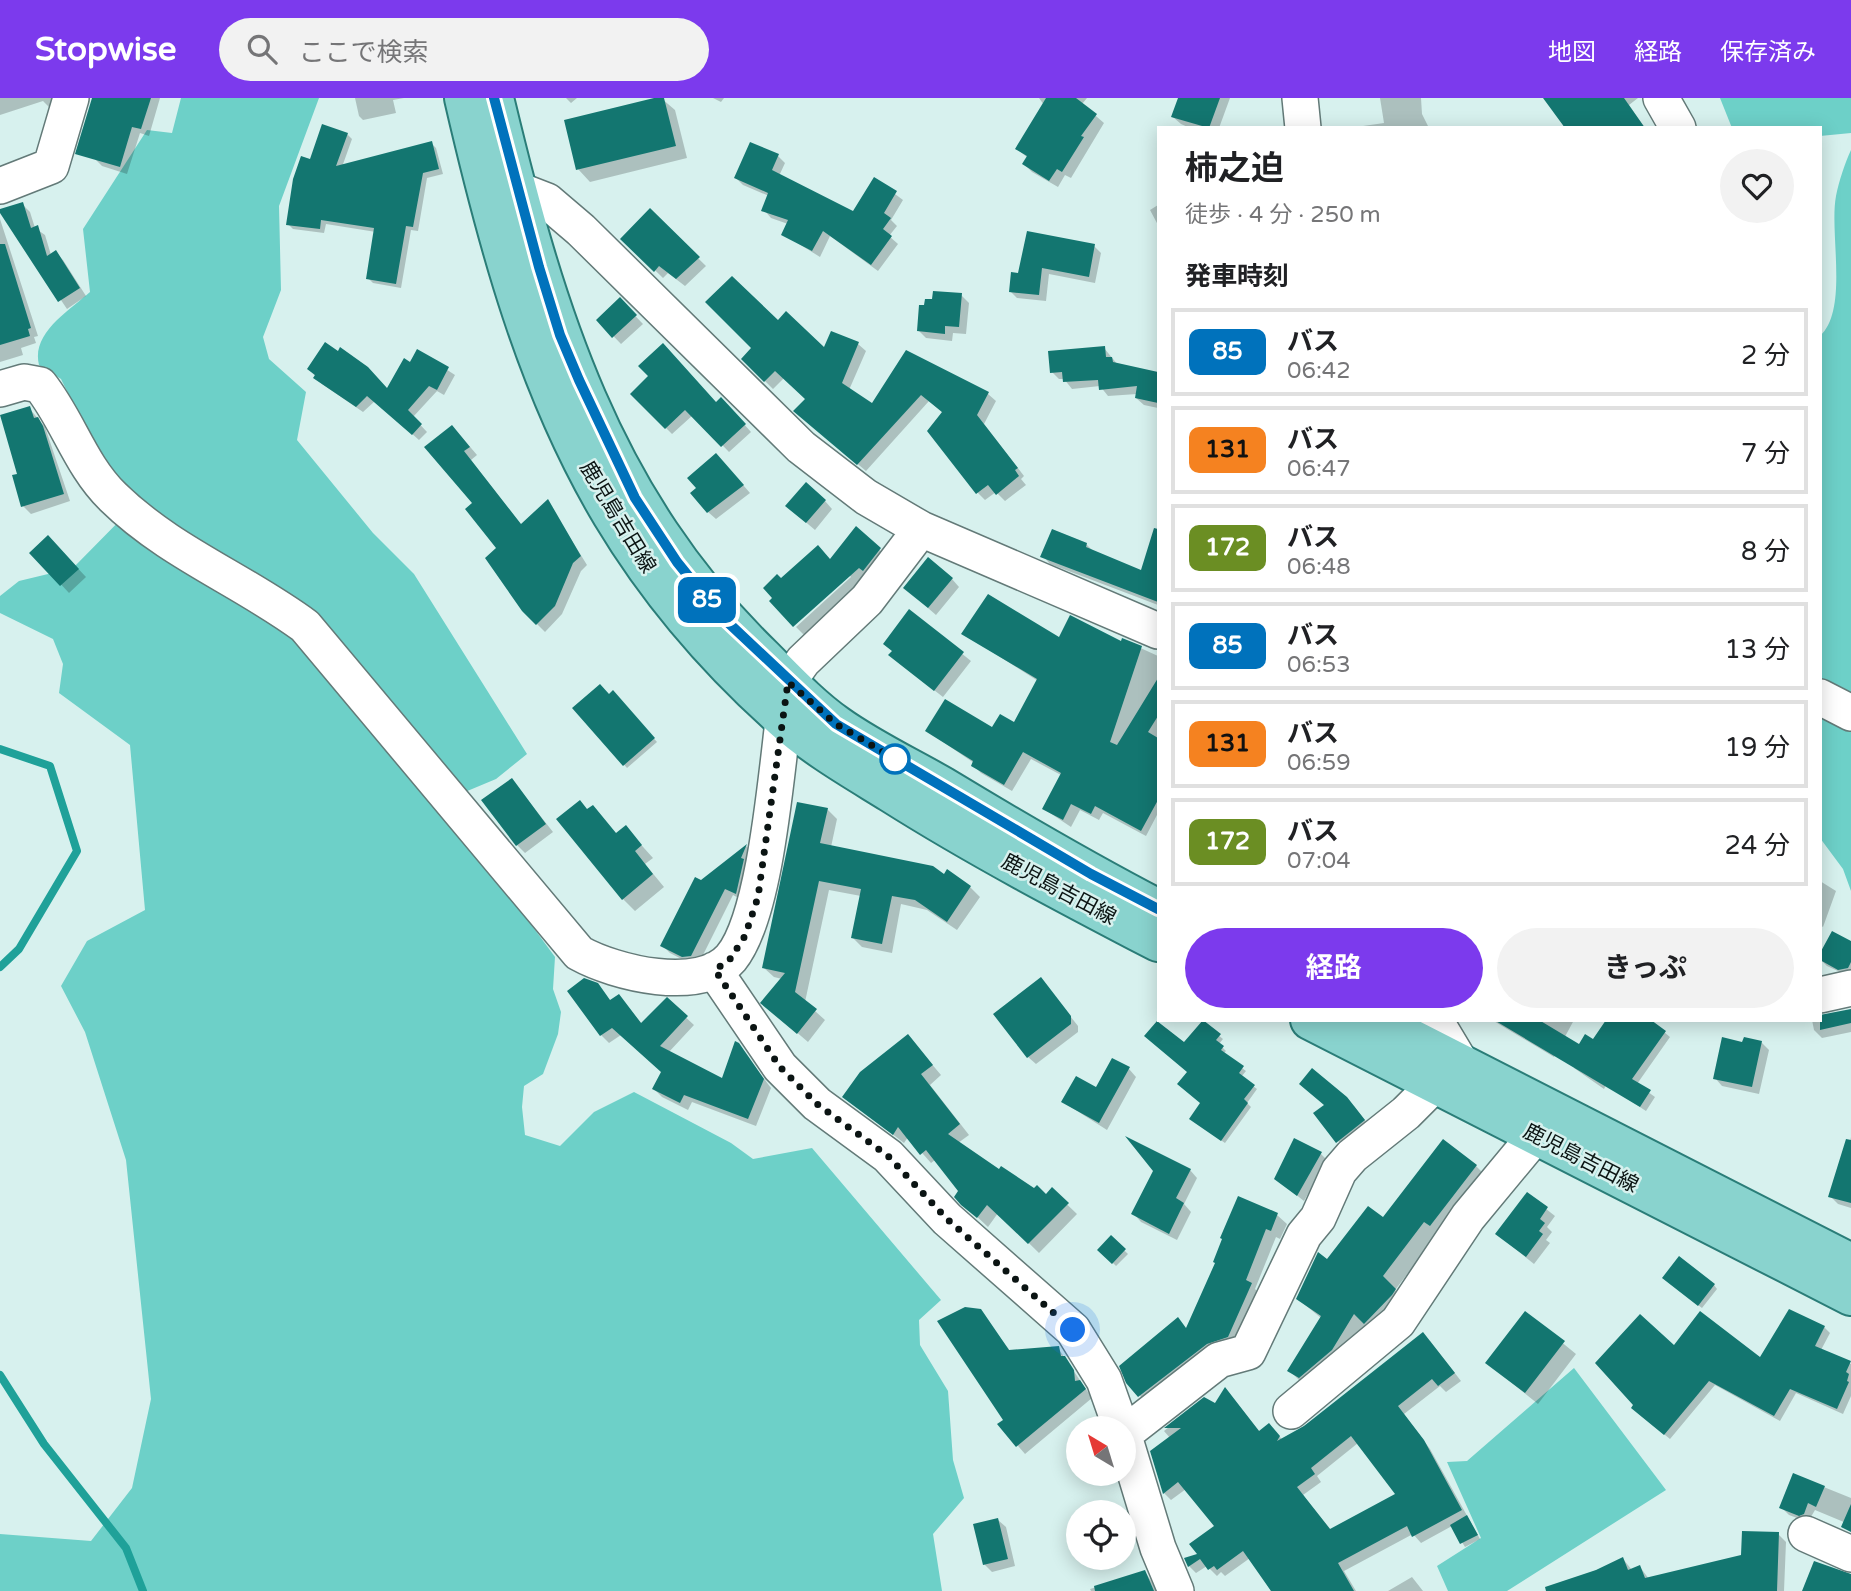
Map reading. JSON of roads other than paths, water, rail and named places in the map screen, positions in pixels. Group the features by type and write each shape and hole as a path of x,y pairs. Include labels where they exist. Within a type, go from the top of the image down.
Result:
{"main road":[{"name":"鹿児島吉田線","path":"464,98 507,268 536,350 575,443 612,515 656,581 696,631 783,719 820,748 959,836 1157,941"},
{"name":"鹿児島吉田線","path":"494,98 516,189 560,335 635,498 677,562 719,614 788,682 836,724 1091,874 1157,908"},
{"name":"鹿児島吉田線","path":"1315,1022 1448,1074 1851,1263"},
{"name":"鹿児島吉田線","path":"1378,1022 1536,1135 1851,1296"}],"street":[{"path":"0,186 51,166 71,98"},
{"path":"1300,98 1303,126"},
{"path":"1661,98 1677,126"},
{"path":"516,189 547,201 581,230 801,447 866,497 921,530 1157,631"},
{"path":"0,388 24,382 40,385 52,400 85,464 111,496 152,532 282,608 306,626 579,953 597,963 652,976 685,978 715,970 730,959 745,936 758,897 788,682 803,661 867,600 921,530"},
{"path":"1822,697 1851,713"},
{"path":"715,970 780,1067 817,1104 888,1156 947,1219 1073,1330 1104,1380 1117,1416"},
{"path":"1822,995 1851,988"},
{"path":"1136,1426 1219,1360 1248,1352 1304,1235 1318,1218 1339,1171 1352,1156 1406,1113 1448,1074 1435,1022"},
{"path":"1292,1411 1398,1322 1468,1217 1536,1135"},
{"path":"1136,1475 1158,1548 1176,1591"},
{"path":"1806,1534 1851,1554"}],"waterway":[{"path":"0,749 50,766 77,851 19,949 0,967"},
{"path":"0,1375 44,1444 126,1548 143,1591"}]}
